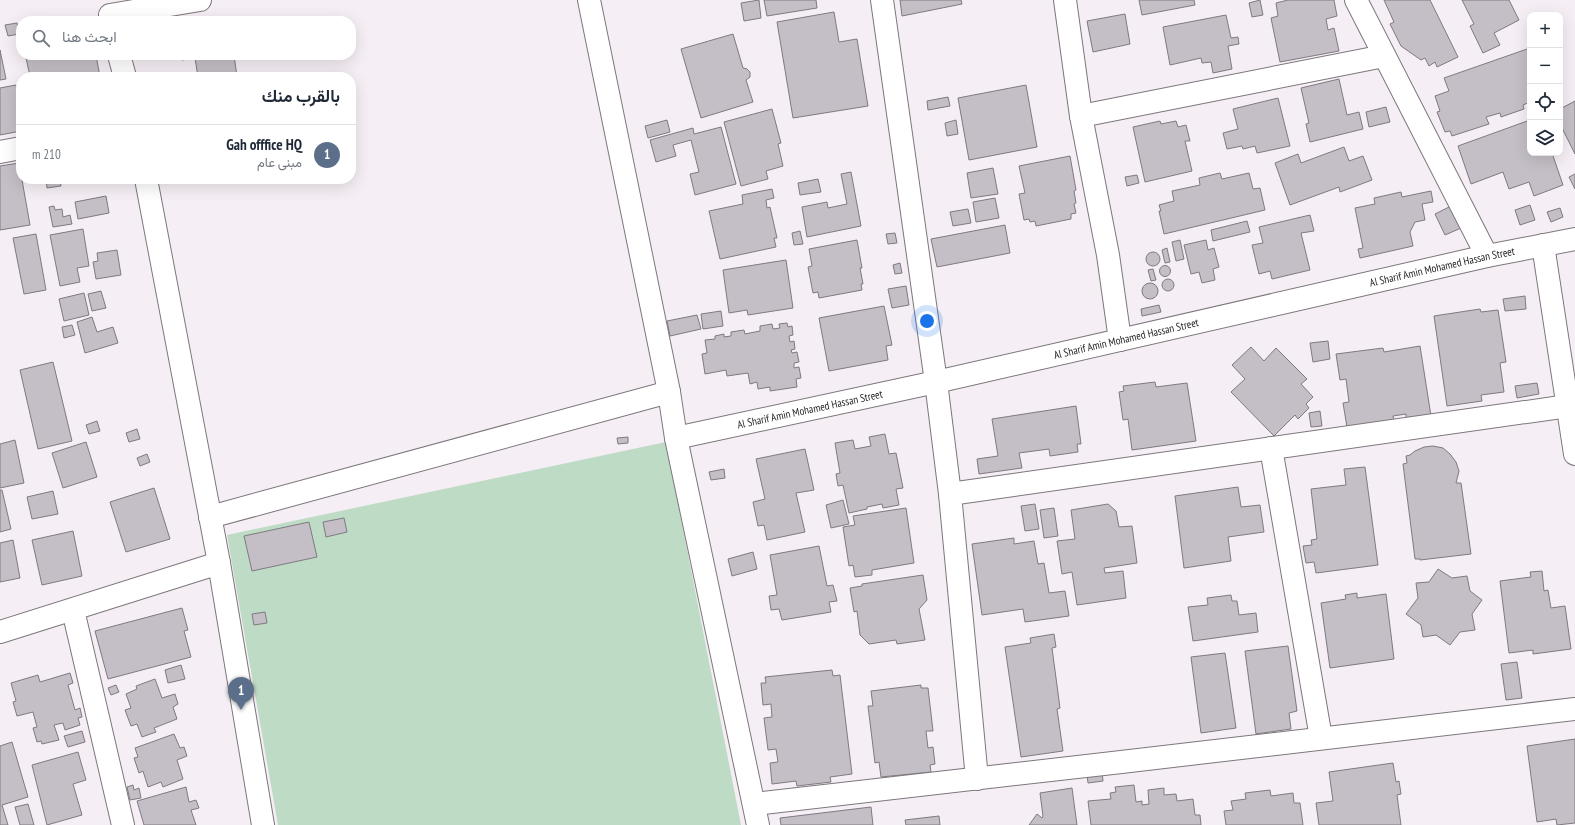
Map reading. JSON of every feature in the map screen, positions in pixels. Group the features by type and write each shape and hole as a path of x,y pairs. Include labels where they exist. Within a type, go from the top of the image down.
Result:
{"street":[{"path":"109,12 200,0"},
{"path":"588,0 669,392 676,438 758,825"},
{"path":"882,0 936,382 950,494 977,779"},
{"path":"1065,0 1081,116 1108,255 1120,340"},
{"path":"1356,0 1487,256"},
{"path":"1081,116 1384,56"},
{"path":"120,60 124,72"},
{"path":"0,152 16,149"},
{"path":"147,184 219,563 264,825"},
{"name":"Al Sharif Amin Mohamed Hassan Street","path":"676,438 936,382 1487,256 1575,239"},
{"path":"1544,245 1575,454"},
{"path":"210,517 669,392"},
{"path":"950,494 1568,406"},
{"path":"1271,448 1321,738"},
{"path":"0,632 219,563"},
{"path":"73,610 123,825"},
{"path":"754,804 1575,709"}],"green space":[{"path":"666,442 741,825 278,825 227,535"}],"building":[{"path":"759,0 761,18 744,21 741,3"},
{"path":"764,0 816,0 817,8 767,16"},
{"path":"900,0 961,0 962,4 902,16"},
{"path":"1139,0 1194,0 1195,5 1142,15"},
{"path":"1260,0 1263,15 1252,17 1249,3"},
{"path":"1288,0 1334,0 1337,16 1326,19 1328,30 1334,28 1339,51 1280,62 1271,18 1278,16 1276,3"},
{"path":"1384,0 1430,0 1458,57 1437,67 1435,62 1429,66 1425,58 1421,60 1401,46 1390,24 1394,22"},
{"path":"1462,0 1509,0 1519,20 1494,33 1500,45 1483,53 1470,26 1474,24"},
{"path":"834,12 839,42 857,39 868,106 793,118 777,22"},
{"path":"1125,14 1130,44 1093,52 1087,21"},
{"path":"1226,15 1231,38 1238,37 1239,44 1228,46 1232,69 1213,73 1211,62 1202,63 1201,58 1170,65 1163,27"},
{"path":"16,23 16,35 8,36 5,25"},
{"path":"733,34 743,68 750,72 750,77 746,80 753,102 701,118 681,49"},
{"path":"1527,49 1527,103 1523,105 1524,109 1501,117 1500,113 1486,117 1489,124 1452,136 1450,131 1445,132 1437,112 1440,111 1435,96 1449,91 1444,78"},
{"path":"0,50 6,79 0,80"},
{"path":"26,60 97,60 99,72 29,72"},
{"path":"195,60 235,60 236,72 197,72"},
{"path":"1339,79 1347,115 1359,112 1363,129 1310,142 1306,124 1309,123 1301,88"},
{"path":"16,85 16,132 0,135 0,88"},
{"path":"1026,85 1037,147 969,160 958,98"},
{"path":"948,97 950,106 928,110 927,101"},
{"path":"1278,98 1290,146 1257,153 1255,146 1243,149 1242,146 1227,149 1223,133 1238,129 1233,109"},
{"path":"1575,101 1575,154 1563,130 1563,107"},
{"path":"1386,107 1390,122 1369,127 1366,112"},
{"path":"772,109 781,143 778,144 783,166 766,171 768,179 741,186 724,122"},
{"path":"667,120 670,132 648,138 645,126"},
{"path":"956,120 958,134 947,136 945,123"},
{"path":"1160,121 1161,124 1176,121 1178,127 1186,125 1190,141 1185,141 1192,171 1145,182 1133,127"},
{"path":"1527,121 1527,156 1553,156 1563,185 1534,196 1529,182 1509,189 1503,172 1471,184 1458,146"},
{"path":"721,127 736,184 695,195 690,174 699,172 691,140 673,145 676,156 656,162 650,140 693,128 694,134"},
{"path":"1344,147 1349,161 1363,156 1372,180 1340,192 1339,187 1290,205 1275,163 1298,154 1301,163"},
{"path":"1070,156 1076,190 1074,191 1076,203 1074,204 1076,213 1071,214 1071,219 1036,226 1035,221 1030,222 1029,219 1024,220 1019,194 1025,193 1019,166"},
{"path":"16,163 16,184 23,184 30,225 0,230 0,166"},
{"path":"993,168 998,194 971,198 967,173"},
{"path":"851,172 861,226 807,237 802,207 827,202 828,208 847,204 841,174"},
{"path":"1220,173 1222,179 1249,173 1253,189 1260,188 1265,210 1164,234 1159,205 1174,201 1172,191 1200,185 1199,178"},
{"path":"1575,174 1575,189 1569,177"},
{"path":"1137,175 1139,183 1127,186 1125,177"},
{"path":"818,179 821,192 800,195 798,183"},
{"path":"47,184 61,184 61,186 47,188"},
{"path":"772,189 774,198 766,200 767,208 770,207 777,238 774,238 776,247 720,259 709,211 743,204 742,195"},
{"path":"1431,191 1433,202 1422,204 1425,220 1415,222 1410,232 1413,246 1360,258 1358,249 1363,248 1355,208 1375,204 1374,198 1401,192 1402,197"},
{"path":"106,196 109,213 78,219 75,202"},
{"path":"995,198 999,218 976,222 973,202"},
{"path":"1530,205 1535,220 1520,225 1515,210"},
{"path":"54,206 55,210 62,209 63,217 70,215 72,224 53,227 49,207"},
{"path":"1451,206 1461,228 1445,235 1435,214"},
{"path":"1560,208 1563,217 1551,222 1547,212"},
{"path":"968,209 971,223 953,226 950,212"},
{"path":"1310,215 1314,231 1301,233 1310,270 1272,279 1270,271 1259,274 1252,245 1263,243 1259,227"},
{"path":"1247,221 1250,232 1213,241 1211,230"},
{"path":"1005,225 1010,253 937,267 931,239"},
{"path":"83,229 89,266 77,268 80,282 60,286 50,235"},
{"path":"800,231 803,244 794,245 792,233"},
{"path":"895,233 897,243 888,244 886,234"},
{"path":"36,234 46,290 24,294 13,238"},
{"path":"857,240 862,268 860,268 863,284 861,284 862,290 819,298 818,292 813,293 808,267 812,266 809,249"},
{"path":"1180,240 1184,259 1176,261 1172,242"},
{"path":"1206,240 1208,250 1214,248 1219,267 1213,269 1215,280 1202,283 1199,272 1191,274 1184,245"},
{"path":"1167,248 1170,262 1165,263 1162,250"},
{"path":"117,250 121,275 96,279 93,262 98,261 97,253"},
{"path":"1153,252 1158,254 1160,259 1158,264 1153,266 1148,264 1146,259 1148,254"},
{"path":"786,260 793,308 748,315 747,310 729,313 723,270"},
{"path":"900,263 902,273 895,274 893,265"},
{"path":"1165,265 1169,267 1171,271 1169,275 1165,277 1161,275 1159,271 1161,267"},
{"path":"1153,269 1156,280 1151,281 1148,270"},
{"path":"1166,279 1170,279 1174,285 1170,291 1166,291 1162,287 1162,283"},
{"path":"1147,283 1153,283 1158,288 1156,297 1153,299 1147,299 1142,294 1142,288"},
{"path":"906,286 909,305 892,308 888,289"},
{"path":"101,291 106,308 92,311 88,294"},
{"path":"84,293 89,315 64,321 59,299"},
{"path":"1525,296 1526,309 1505,311 1503,299"},
{"path":"1159,305 1161,312 1142,316 1141,309"},
{"path":"884,306 892,345 886,346 888,360 829,371 819,318"},
{"path":"1480,309 1481,312 1498,310 1506,362 1500,363 1504,392 1481,395 1482,401 1447,406 1434,316"},
{"path":"721,311 723,326 703,329 701,314"},
{"path":"697,315 701,329 670,336 667,321"},
{"path":"92,317 97,332 113,327 118,343 85,353 77,322"},
{"path":"787,323 788,327 792,326 793,335 789,336 790,342 794,341 795,349 791,350 792,353 797,352 799,362 794,363 794,368 799,367 801,378 796,379 797,387 770,391 770,387 758,389 757,382 750,384 748,373 727,376 726,370 705,374 702,354 707,353 705,340 715,339 715,336 724,334 724,337 731,336 731,332 744,330 745,334 760,331 760,326 772,324 773,329 780,328 779,324"},
{"path":"72,325 75,335 64,338 62,327"},
{"path":"1328,341 1330,359 1313,362 1310,343"},
{"path":"1420,346 1431,416 1406,419 1406,414 1393,416 1394,420 1347,427 1343,403 1349,402 1346,379 1340,380 1336,354 1383,348 1384,352"},
{"path":"1251,347 1264,361 1276,348 1307,379 1301,384 1313,397 1306,404 1309,408 1298,419 1295,415 1274,436 1231,392 1245,379 1232,365"},
{"path":"53,362 72,441 38,449 20,370"},
{"path":"1155,382 1156,387 1187,383 1196,441 1132,450 1128,419 1123,420 1119,392 1124,391 1123,386"},
{"path":"1537,383 1539,394 1517,398 1515,386"},
{"path":"1076,406 1081,444 1077,444 1078,452 1050,456 1049,449 1019,453 1022,468 979,474 977,459 998,456 992,419"},
{"path":"1320,411 1322,426 1311,427 1309,413"},
{"path":"97,421 100,431 89,434 86,425"},
{"path":"137,429 140,439 129,442 126,433"},
{"path":"885,434 889,454 896,453 903,488 896,489 899,505 883,508 882,504 849,513 843,485 838,486 836,474 840,473 835,443 853,440 855,449 871,446 869,437"},
{"path":"628,437 628,443 618,444 617,438"},
{"path":"15,440 24,483 0,488 0,444"},
{"path":"86,442 97,477 63,488 52,453"},
{"path":"1433,446 1443,448 1456,462 1459,471 1456,483 1461,483 1471,554 1420,560 1415,559 1403,464 1407,463 1406,456 1424,447"},
{"path":"805,449 814,490 796,493 805,532 767,540 764,525 758,526 753,502 765,499 756,459"},
{"path":"147,454 150,462 140,466 137,458"},
{"path":"1365,467 1378,565 1316,573 1314,562 1306,563 1303,546 1312,545 1311,540 1317,539 1311,489 1346,485 1344,469"},
{"path":"724,469 725,478 711,480 709,472"},
{"path":"1238,487 1241,507 1260,505 1264,532 1228,537 1231,561 1184,568 1175,496"},
{"path":"154,488 170,539 126,552 110,502"},
{"path":"0,490 2,490 11,529 0,532"},
{"path":"53,491 58,514 32,519 27,497"},
{"path":"843,500 849,524 831,528 826,505"},
{"path":"1035,504 1039,529 1025,531 1021,506"},
{"path":"1108,504 1116,511 1119,527 1132,526 1137,563 1104,568 1105,573 1123,571 1126,598 1077,605 1072,572 1062,574 1057,541 1075,539 1071,510"},
{"path":"906,508 914,563 872,570 872,575 855,577 853,565 849,566 843,527 855,525 853,516"},
{"path":"1054,508 1058,536 1044,538 1040,510"},
{"path":"344,518 347,532 326,537 323,522"},
{"path":"309,522 317,557 252,571 244,536"},
{"path":"73,531 82,576 42,585 32,540"},
{"path":"1014,538 1014,544 1034,541 1038,564 1044,563 1049,593 1065,591 1069,616 1025,622 1023,609 982,615 972,544"},
{"path":"13,540 20,578 0,582 0,543"},
{"path":"819,546 827,586 833,585 837,601 829,602 831,612 782,620 779,609 771,610 769,596 777,595 770,555"},
{"path":"753,552 757,569 732,576 728,559"},
{"path":"1438,569 1452,578 1467,576 1470,591 1482,600 1472,614 1475,630 1460,632 1450,645 1436,635 1423,637 1421,625 1406,614 1418,598 1416,583 1429,582"},
{"path":"1542,571 1544,591 1548,590 1551,608 1565,606 1571,649 1533,654 1533,650 1509,653 1500,581 1531,577 1530,572"},
{"path":"923,575 927,600 919,609 925,640 897,644 896,640 869,644 860,635 857,611 854,612 850,588 862,586 862,584"},
{"path":"1357,593 1357,598 1386,594 1394,659 1330,668 1321,603 1346,599 1345,595"},
{"path":"1231,595 1232,601 1237,601 1239,615 1256,613 1258,632 1193,641 1188,607 1208,605 1207,598"},
{"path":"182,608 188,630 184,631 191,657 108,679 95,631"},
{"path":"265,612 267,623 254,625 252,614"},
{"path":"1054,634 1056,647 1052,648 1060,708 1057,709 1063,751 1021,757 1005,647 1031,643 1030,638"},
{"path":"1288,646 1297,711 1289,713 1291,729 1256,734 1245,651"},
{"path":"1225,653 1236,728 1201,733 1191,657"},
{"path":"1517,662 1522,698 1506,700 1501,664"},
{"path":"181,665 185,679 168,683 165,670"},
{"path":"832,670 833,676 840,675 852,774 830,777 831,782 797,786 796,781 772,784 770,763 778,762 776,749 768,750 764,718 772,717 771,704 763,705 761,683 766,683 765,677"},
{"path":"70,673 73,683 68,685 75,710 80,708 82,717 78,718 80,725 65,730 63,723 54,725 59,740 42,744 41,741 37,742 33,728 37,727 33,712 17,716 13,702 16,701 11,683 38,675 40,682"},
{"path":"155,679 162,698 175,694 178,704 173,707 177,719 154,728 156,732 142,737 137,724 131,726 125,710 131,708 126,694 137,689 136,686"},
{"path":"116,685 119,692 111,695 108,688"},
{"path":"921,685 921,688 928,688 933,731 926,731 928,748 933,747 935,764 930,765 931,772 881,777 879,762 875,763 868,706 873,706 871,691"},
{"path":"82,731 85,742 68,747 64,736"},
{"path":"174,734 180,748 184,747 187,756 177,760 183,779 163,787 161,782 148,787 143,771 139,773 134,758 138,757 135,748"},
{"path":"1575,739 1575,823 1557,825 1556,819 1537,822 1527,746"},
{"path":"12,742 28,797 2,805 8,825 0,825 0,746"},
{"path":"78,752 86,780 73,784 82,815 47,825 32,765"},
{"path":"1393,763 1396,782 1399,781 1401,794 1397,795 1401,825 1319,825 1316,803 1333,801 1329,772"},
{"path":"1102,772 1103,781 1088,783 1087,774"},
{"path":"133,785 134,790 139,788 141,798 130,800 127,787"},
{"path":"1134,785 1136,802 1142,801 1142,805 1149,804 1148,790 1164,788 1164,795 1176,794 1177,801 1193,799 1195,815 1200,815 1201,825 1091,825 1088,801 1111,799 1110,793 1116,792 1115,787"},
{"path":"186,787 189,802 196,800 199,808 191,810 196,825 144,825 137,801"},
{"path":"1072,788 1077,825 1029,825 1037,814 1042,818 1043,816 1040,793"},
{"path":"1270,790 1271,796 1293,793 1294,803 1300,803 1303,825 1226,825 1224,811 1233,810 1231,801 1246,799 1245,793"},
{"path":"28,804 34,825 20,825 15,807"},
{"path":"871,807 873,825 781,825 780,818"},
{"path":"939,816 940,825 906,825 905,820"}],"place":[{"name":"Gah offfice HQ","path":"241,710"}]}
